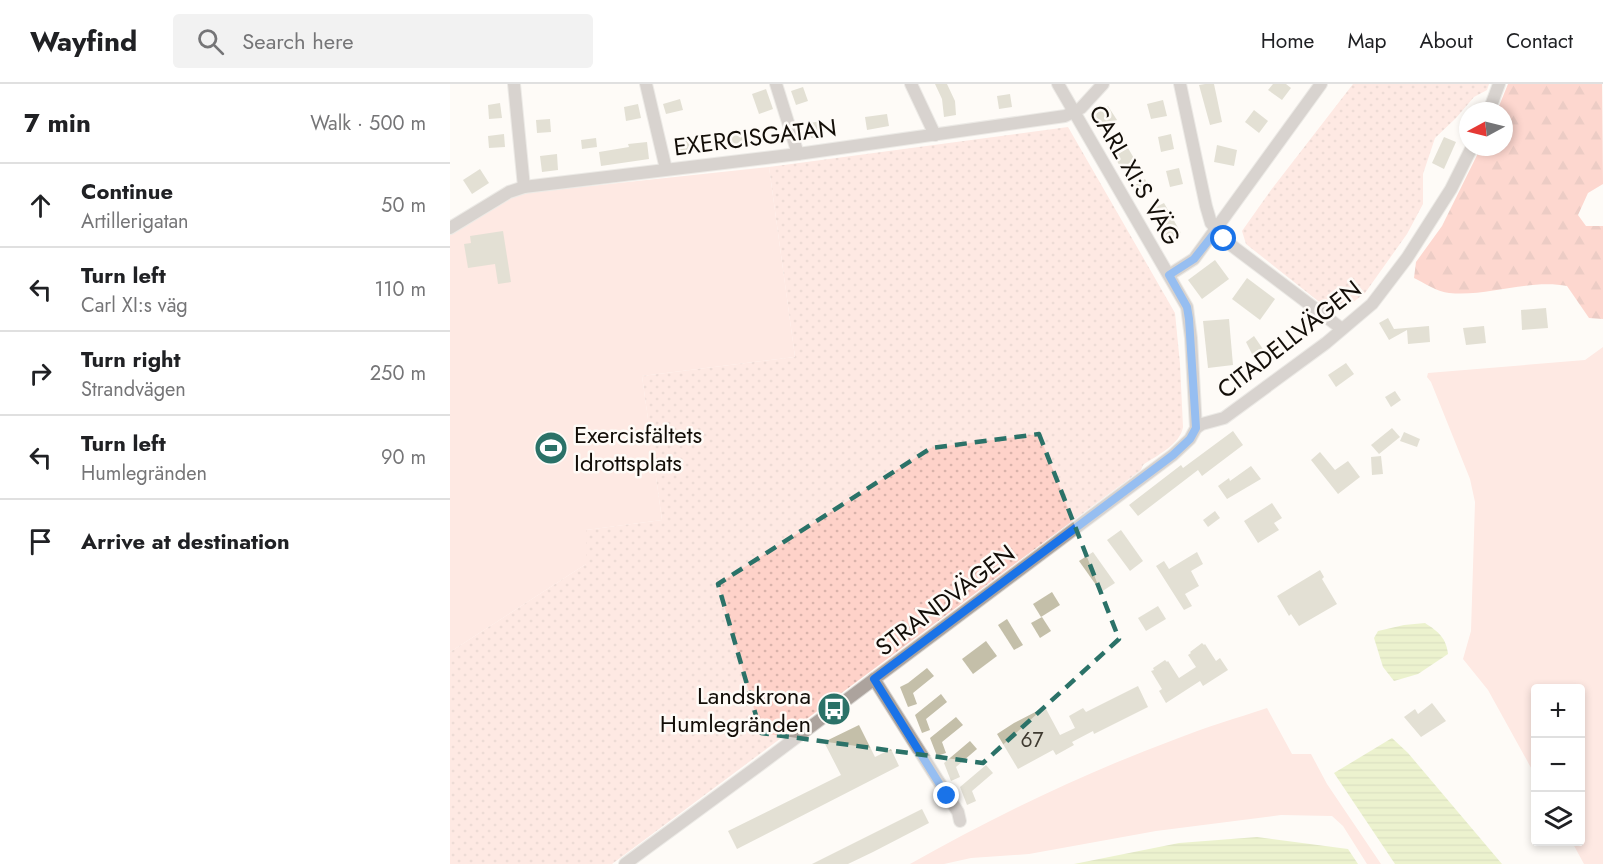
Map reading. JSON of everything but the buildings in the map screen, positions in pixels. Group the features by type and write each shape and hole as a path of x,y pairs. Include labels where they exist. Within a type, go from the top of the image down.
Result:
{"street":[{"path":"514,84 524,187"},
{"path":"646,84 666,169"},
{"path":"776,84 798,154"},
{"path":"911,84 935,135"},
{"name":"CARL XI:S VÄG","path":"1058,84 1187,307 1196,428"},
{"path":"1074,112 1081,108 1102,84"},
{"path":"1180,84 1206,206 1216,231 1227,242 1342,329"},
{"path":"1169,275 1194,259 1321,84"},
{"path":"1492,102 1499,84"},
{"name":"EXERCISGATAN","path":"450,228 508,192 524,187 798,154 1065,117 1074,112"},
{"name":"CITADELLVÄGEN","path":"1196,428 1224,418 1326,344 1372,304 1407,258 1451,189 1468,156"},
{"name":"STRANDVÄGEN","path":"625,864 1173,455 1190,439 1196,428"},
{"path":"874,679 958,812 960,821"}],"highlighted area":[{"path":"1039,434 1119,639 983,763 761,733 718,584 931,448"}],"shaded area":[{"path":"1353,84 1489,84 1487,90 1470,102 1459,102 1459,114 1435,138 1423,174 1423,204 1407,234 1365,293 1348,306 1332,312 1246,244 1242,231"},
{"path":"1068,127 1175,313 1183,427 1173,444 612,864 450,864 450,652 586,564 586,530 662,520 642,376 795,357 769,167"},
{"name":"Exercisfältets Idrottsplats","path":"769,167 795,357 642,376 662,520 586,530 586,564 450,652 450,235 511,197 525,193"},
{"path":"1603,347 1603,864 1584,864 1574,846 1585,846 1585,684 1531,684 1531,768 1488,690 1463,659 1471,631 1475,502 1470,479 1427,377 1428,373 1585,360"},
{"path":"1425,623 1441,636 1448,654 1418,674 1394,681 1383,667 1374,638 1378,631"},
{"path":"1267,708 1292,754 1311,754 1327,784 1381,864 1367,864 1343,826 1332,816 1281,815 1156,831 1029,854 971,858 944,864 910,864 1007,812 1074,781 1142,752"},
{"path":"1392,738 1408,753 1502,864 1395,864 1334,773"},
{"path":"1257,837 1348,849 1358,864 1074,864 1179,843"}],"green space":[{"path":"1508,84 1602,84 1603,184 1588,193 1578,215 1586,226 1603,226 1603,319 1589,318 1567,286 1552,284 1523,286 1464,294 1445,292 1414,278 1416,262 1442,226 1477,156 1513,156 1513,102 1501,102"}],"place":[{"name":"Exercisfältets Idrottsplats","path":"551,448"},
{"name":"Landskrona Humlegränden","path":"834,709"}],"route":[{"path":"947,796 874,679 1173,455 1190,439 1196,428 1196,406 1189,319 1187,307 1169,275 1194,259 1216,231 1224,239"}]}
